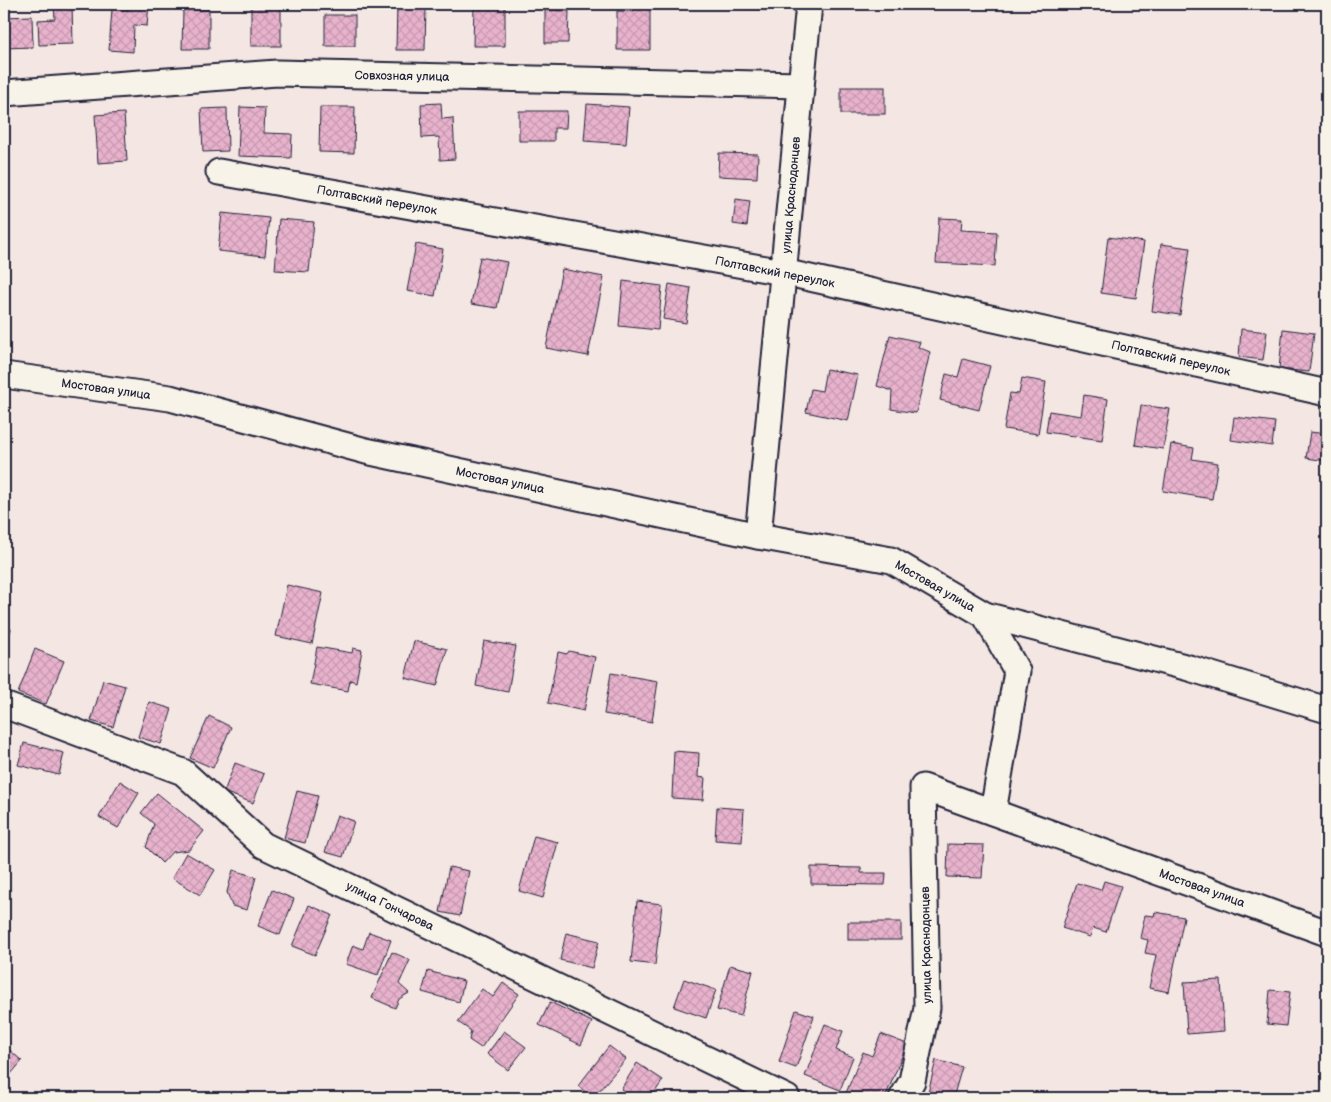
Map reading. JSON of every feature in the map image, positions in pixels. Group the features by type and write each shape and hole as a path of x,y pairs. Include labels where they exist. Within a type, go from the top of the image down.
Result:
{"street":[{"name":"улица Краснодонцев","path":"758,536 809,4"},
{"name":"Совхозная улица","path":"4,92 278,73 801,85"},
{"name":"Полтавский переулок","path":"219,172 783,272 1327,393"},
{"name":"Мостовая улица","path":"4,375 170,398 366,451 758,536 891,560 985,615 1190,668 1327,710"},
{"name":"Мостовая улица","path":"985,615 1017,671 993,812"},
{"name":"улица Гончарова","path":"4,705 183,772 263,845 787,1098"},
{"name":"улица Краснодонцев","path":"902,1098 912,1080 927,1008 923,787"},
{"name":"Мостовая улица","path":"923,787 1327,933"}],"building":[{"path":"54,4 72,4 73,44 39,45 38,20 55,19"},
{"path":"128,4 149,4 147,26 134,25 133,52 109,50 112,9 128,10"},
{"path":"251,4 281,4 281,46 251,46"},
{"path":"397,4 426,4 425,50 396,50"},
{"path":"634,4 650,4 650,50 617,50 617,11 634,11"},
{"path":"729,4 767,4 767,10 729,8"},
{"path":"474,5 505,6 505,46 473,46"},
{"path":"183,10 209,10 209,49 182,49"},
{"path":"545,10 569,11 568,43 545,43"},
{"path":"325,15 355,15 355,46 325,46"},
{"path":"32,16 33,47 4,48 4,17"},
{"path":"841,87 885,87 885,114 841,114"},
{"path":"441,103 442,119 453,118 455,159 440,160 439,137 422,138 421,104"},
{"path":"587,104 629,107 626,144 584,141"},
{"path":"240,107 265,108 264,133 292,134 291,158 238,156"},
{"path":"320,107 355,107 354,153 319,152"},
{"path":"227,108 228,151 203,152 201,109"},
{"path":"519,111 567,111 566,128 554,128 554,141 519,141"},
{"path":"124,113 127,161 98,163 95,115"},
{"path":"719,153 758,154 757,178 718,176"},
{"path":"736,199 750,201 747,226 733,224"},
{"path":"222,213 269,218 265,256 218,251"},
{"path":"939,218 962,219 961,230 997,232 995,266 936,263"},
{"path":"279,219 314,222 309,272 275,270"},
{"path":"1108,237 1144,242 1136,298 1101,293"},
{"path":"416,244 443,249 435,296 407,291"},
{"path":"1161,244 1190,248 1180,315 1152,311"},
{"path":"480,257 507,262 497,308 471,304"},
{"path":"562,269 604,277 588,356 546,348"},
{"path":"623,281 662,286 658,330 619,326"},
{"path":"669,284 691,288 686,323 663,319"},
{"path":"1241,329 1267,332 1263,360 1239,357"},
{"path":"1283,329 1314,333 1309,372 1279,369"},
{"path":"890,335 920,342 918,347 930,352 916,413 891,409 892,391 877,386"},
{"path":"963,359 990,366 979,410 940,400 946,374 958,377"},
{"path":"826,369 858,375 848,421 806,412 811,389 822,391"},
{"path":"1022,378 1046,382 1038,434 1004,429 1010,393 1019,394"},
{"path":"1084,395 1108,399 1102,440 1046,432 1049,411 1081,416"},
{"path":"1141,405 1170,409 1163,449 1135,445"},
{"path":"1234,417 1275,422 1272,446 1231,440"},
{"path":"1310,432 1327,434 1327,461 1306,458"},
{"path":"1171,444 1194,448 1192,459 1218,463 1212,499 1163,491"},
{"path":"287,585 323,593 312,644 276,636"},
{"path":"4,627 11,629 4,653"},
{"path":"414,641 447,649 437,686 405,678"},
{"path":"484,641 516,646 508,692 476,686"},
{"path":"317,647 352,653 353,648 362,650 356,682 350,680 348,691 310,684"},
{"path":"35,649 64,661 46,704 18,693"},
{"path":"569,651 595,657 584,711 548,703 558,652 567,654"},
{"path":"611,673 658,681 652,722 604,714"},
{"path":"103,680 125,686 113,727 91,721"},
{"path":"149,702 172,709 161,744 138,737"},
{"path":"209,716 231,727 213,768 190,758"},
{"path":"24,743 64,753 59,775 18,765"},
{"path":"674,751 699,753 698,777 705,778 703,800 672,798"},
{"path":"235,763 264,774 253,803 224,792"},
{"path":"120,781 139,793 118,828 99,817"},
{"path":"297,791 318,796 305,843 284,838"},
{"path":"157,793 204,831 189,850 172,852 162,863 146,847 154,824 141,813"},
{"path":"717,807 744,809 742,842 715,840"},
{"path":"337,815 354,821 343,857 325,852"},
{"path":"534,836 558,842 543,898 519,891"},
{"path":"948,844 984,845 982,878 947,877"},
{"path":"186,853 215,870 200,895 172,878"},
{"path":"449,867 469,871 460,916 440,912"},
{"path":"811,867 861,868 861,873 886,873 885,885 811,884"},
{"path":"233,870 256,877 247,910 232,906 227,892"},
{"path":"1104,881 1121,886 1106,932 1093,928 1090,937 1062,928 1077,883 1101,890"},
{"path":"272,890 294,899 280,935 258,926"},
{"path":"637,901 662,904 655,965 631,962"},
{"path":"309,905 332,915 315,955 292,946"},
{"path":"1155,912 1184,917 1169,992 1149,988 1156,955 1145,953 1148,940 1140,938 1145,915 1154,916"},
{"path":"848,922 901,922 901,940 848,940"},
{"path":"369,932 391,940 378,975 346,964 353,945 363,949"},
{"path":"566,933 599,941 592,968 560,960"},
{"path":"392,952 410,960 399,984 409,993 399,999 395,1008 372,998"},
{"path":"730,965 753,971 741,1016 717,1010"},
{"path":"428,971 464,981 459,1002 422,992"},
{"path":"684,979 716,990 706,1018 674,1007"},
{"path":"1221,980 1224,1031 1187,1034 1184,982"},
{"path":"503,983 519,994 481,1048 469,1040 471,1031 458,1022 482,989 493,997"},
{"path":"1270,990 1290,992 1286,1026 1267,1024"},
{"path":"550,1002 592,1022 581,1045 539,1025"},
{"path":"796,1010 814,1016 796,1068 779,1062"},
{"path":"825,1024 843,1031 836,1050 853,1057 840,1090 805,1076"},
{"path":"504,1031 526,1047 508,1070 487,1054"},
{"path":"881,1034 907,1044 885,1098 858,1098 846,1093 863,1052 872,1056"},
{"path":"4,1045 22,1061 4,1082"},
{"path":"609,1046 626,1059 593,1098 578,1086"},
{"path":"936,1060 962,1067 953,1098 928,1093"},
{"path":"637,1063 663,1080 651,1098 635,1098 621,1089"}]}
